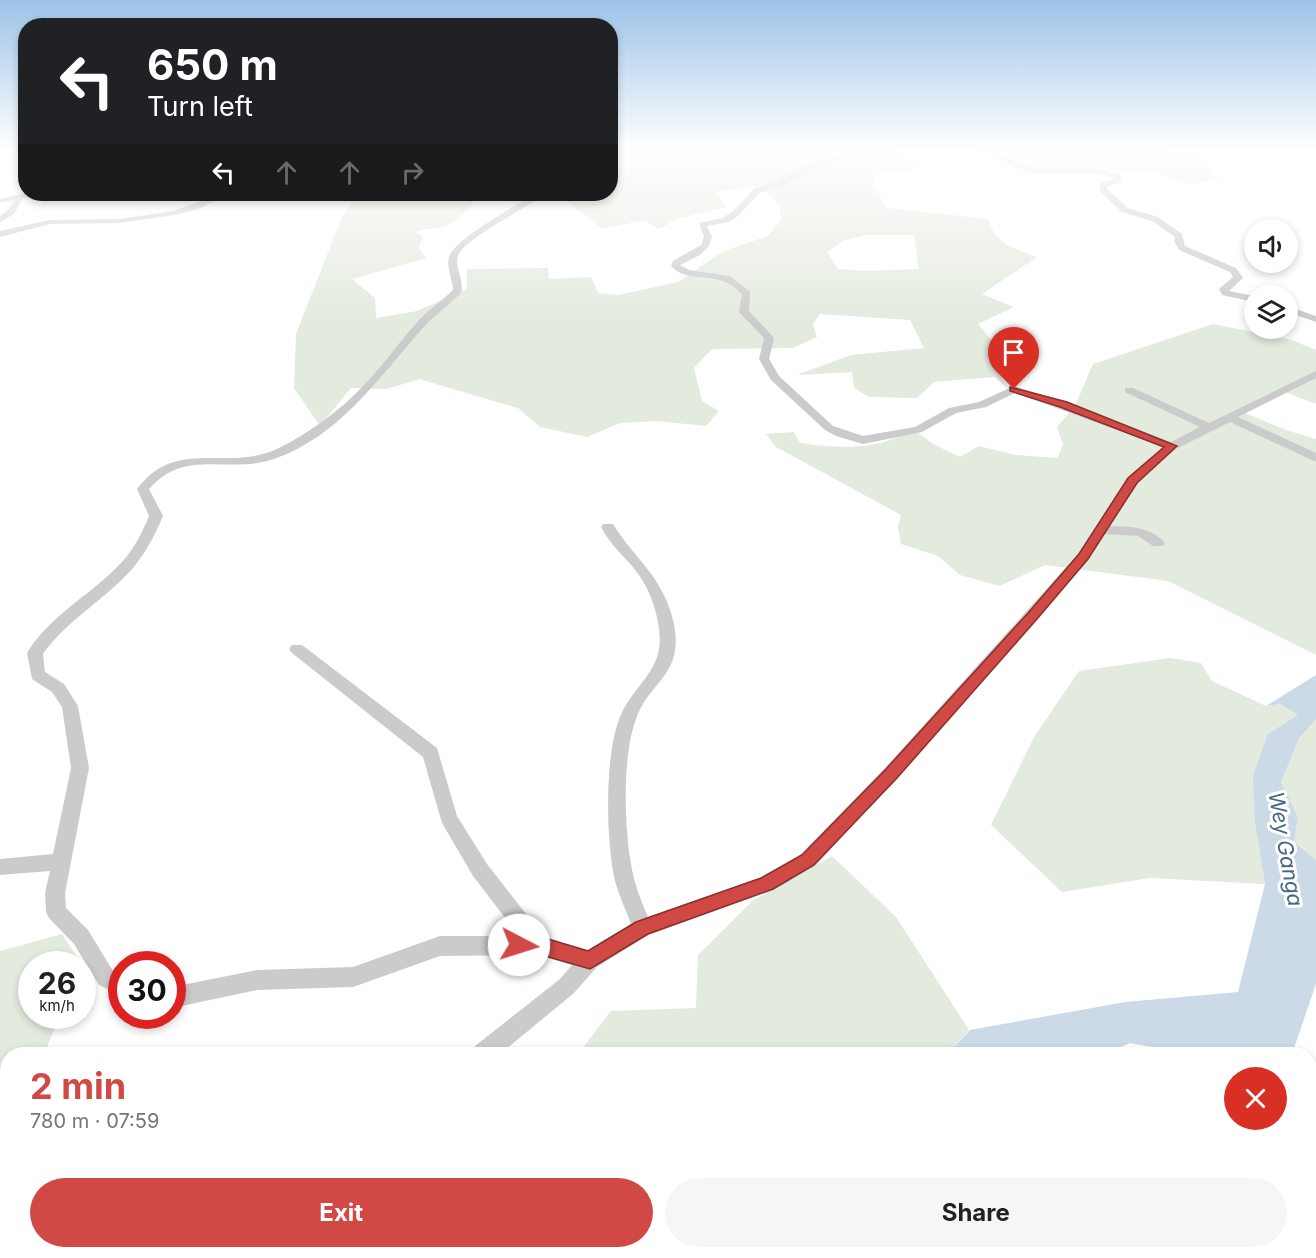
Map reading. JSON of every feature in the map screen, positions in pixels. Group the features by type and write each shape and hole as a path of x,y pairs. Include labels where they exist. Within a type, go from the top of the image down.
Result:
{"street":[{"path":"0,220 14,207"},
{"path":"0,234 50,222 119,221 174,213 196,207"},
{"path":"108,979 81,937 56,912 55,893 80,768 70,706 58,688 38,675 35,653 56,626 123,571 147,541 156,516 143,489 153,474 168,466 195,460 240,461 268,457 320,426 369,386 426,318 458,291 453,258 457,251 486,227 520,207"},
{"path":"742,207 725,220 702,225 708,237 705,246 676,263 675,266 684,273 723,274 740,284 747,294 744,312 769,338 764,358 775,378 829,428 840,434 863,440 918,430 953,410 982,405 1014,389 1064,405 1172,446"},
{"path":"1121,207 1125,210 1155,219"},
{"path":"1139,207 1138,213 1155,219 1176,232 1182,248 1233,270"},
{"path":"1197,246 1200,251 1233,270 1238,278 1224,289 1225,293 1244,297"},
{"path":"1298,313 1316,319"},
{"path":"492,1047 567,986 590,960 642,928 767,884 808,860 891,773 1083,556 1132,481 1172,446 1316,374"},
{"path":"1129,390 1211,428"},
{"path":"1231,418 1272,440 1316,458"},
{"path":"608,527 614,540 640,566 654,589 664,617 668,647 656,678 629,716 622,736 619,830 624,879 642,928"},
{"path":"1101,530 1141,532 1158,543"},
{"path":"297,649 431,753 448,818 480,870 538,945"},
{"path":"0,867 63,862"},
{"path":"186,995 257,980 353,977 440,946 538,945 590,960"}],"shaded area":[{"path":"349,207 470,207 449,225 415,232 423,237 419,248 426,258 352,279 375,298 376,318 417,311 467,289 467,269 548,268 549,279 591,277 598,293 618,295 678,282 724,251 768,236 781,220 780,207 886,207 989,219 996,235 1001,240 1013,248 1037,257 982,294 1014,307 978,324 999,350 988,354 1008,389 995,377 934,382 917,398 869,397 854,388 852,372 797,375 851,355 924,348 910,320 820,314 813,324 817,337 793,348 712,349 694,368 702,401 719,411 706,426 656,421 620,423 587,437 540,427 518,408 419,379 387,389 351,388 320,426 294,388 296,334 342,217","holes":["867,235 914,235 919,269 865,271 838,269 827,252 844,240"]},
{"path":"574,207 726,207 676,219 659,229 644,220 603,229"},
{"path":"1213,324 1244,330 1244,339 1287,339 1316,350 1316,404 1285,392 1243,412 1286,430 1316,439 1316,655 1168,581 1045,565 1000,586 960,575 938,556 901,544 898,527 901,515 776,447 766,434 794,432 800,443 843,447 873,445 900,436 912,428 933,444 960,457 979,446 1015,455 1058,458 1063,444 1057,427 1075,406 1093,364"},
{"path":"1170,658 1201,663 1212,681 1266,706 1280,704 1299,715 1255,823 1265,884 1150,878 1062,892 991,825 1034,737 1079,671"},
{"path":"1316,719 1316,860 1294,842 1298,818 1280,782 1298,739"},
{"path":"832,856 896,917 969,1030 953,1047 583,1047 611,1011 696,1008 698,955 752,901"},
{"path":"62,934 73,951 18,951 18,1029 55,1029 47,1047 0,1047 0,951"}],"water":[{"name":"Wey Ganga","path":"1316,675 1316,719 1299,738 1281,782 1298,818 1294,842 1316,860 1316,984 1294,1047 1152,1047 1130,1043 1121,1047 954,1047 970,1030 1125,1002 1238,992 1265,884 1255,823 1253,775 1268,734 1298,715 1280,704 1266,706"}],"route":[{"path":"519,945 538,945 590,960 642,928 673,915 767,884 808,860 891,773 1032,616 1083,556 1101,530 1120,495 1132,481 1172,446 1064,405 1014,389"}]}
